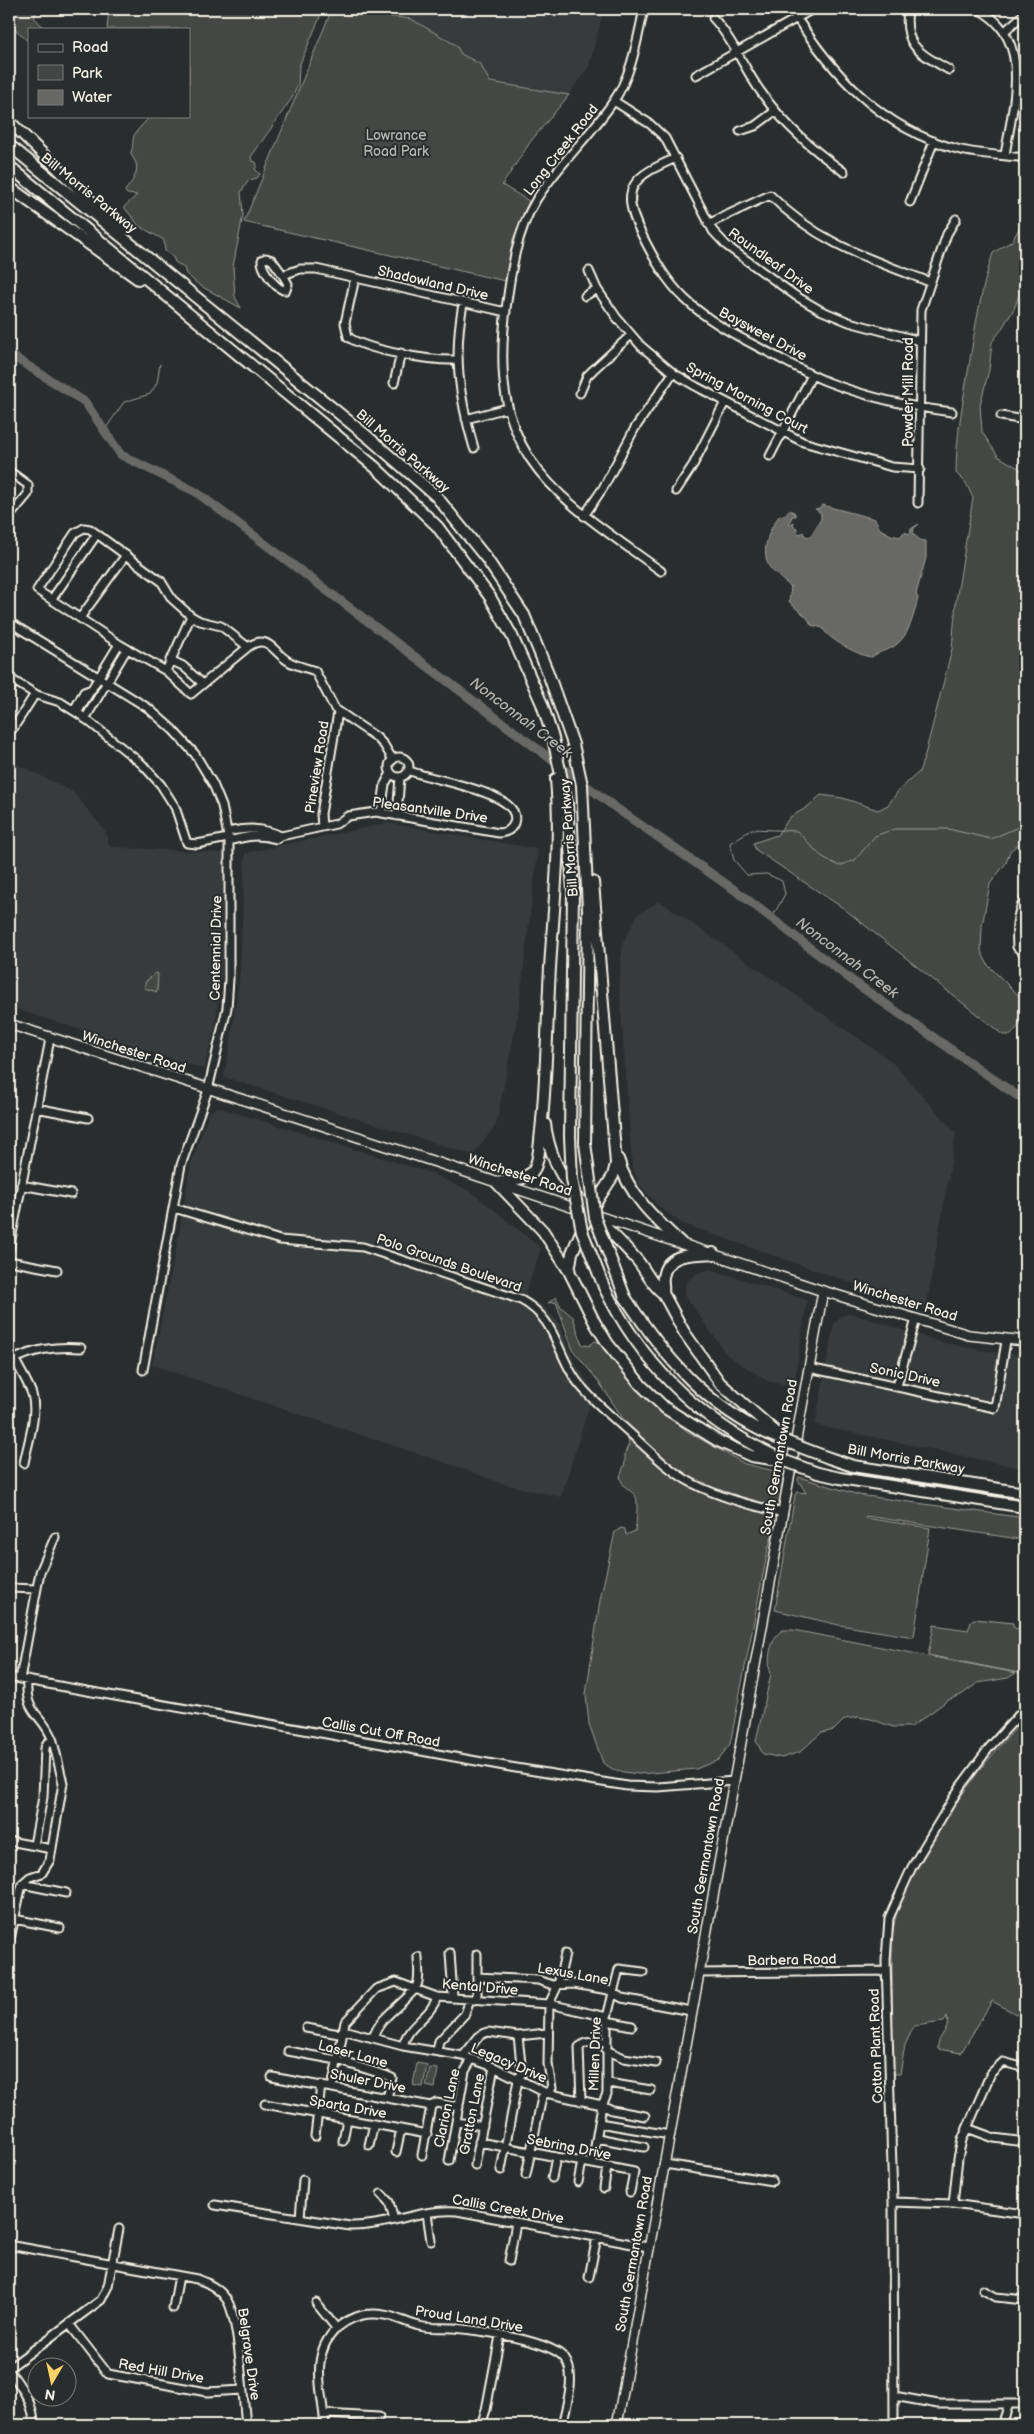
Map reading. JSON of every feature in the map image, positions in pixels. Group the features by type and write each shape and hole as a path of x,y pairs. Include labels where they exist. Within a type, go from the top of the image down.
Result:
{"highway":[{"path":"9,121 156,264"},
{"name":"Bill Morris Parkway","path":"9,145 368,437 436,496 486,558 524,615 548,673 568,730 582,785 588,934 585,1143 595,1218 625,1297 654,1341 683,1374 739,1420 787,1442 853,1466 1025,1493"},
{"name":"Bill Morris Parkway","path":"9,166 375,467 437,526 461,556 512,636 542,704 553,738 568,819 573,891 570,1136 572,1179 582,1231 604,1287 632,1336 673,1386 723,1428 785,1461 840,1478 1025,1507"},
{"path":"9,187 174,303"},
{"path":"497,1183 523,1178 533,1172 536,1166 543,1111 550,945 556,888 558,810 553,738"},
{"path":"569,1271 572,1253 589,1213 613,1176 616,1164 596,904 585,824"},
{"path":"543,1111 546,1134 556,1161 575,1196 589,1213 638,1261 663,1293 684,1332 720,1383 787,1442"},
{"path":"614,1144 624,1174 638,1198 653,1217 681,1243"},
{"path":"497,1183 543,1230 569,1271 587,1308 608,1344 641,1385 665,1408 718,1441 751,1456 785,1461"},
{"path":"663,1293 663,1275 676,1258 687,1254 713,1253"}],"main road":[{"name":"Winchester Road","path":"9,1024 50,1039 713,1253 823,1291 970,1335 1006,1341 1025,1341"},
{"name":"South Germantown Road","path":"617,2425 823,1291"}],"street":[{"name":"Long Creek Road","path":"644,9 630,64 614,101 559,169 533,206 518,243 506,312 502,356 507,408 514,428 538,472 565,501 662,571"},
{"path":"791,9 826,62 854,90 892,119 934,141 967,151 1025,158"},
{"path":"696,75 813,9"},
{"path":"908,9 907,31 913,46 949,70"},
{"path":"978,9 992,18 1004,31 1014,54 1016,71 1005,155"},
{"path":"1004,31 1024,14"},
{"path":"713,18 775,111 800,138 844,172"},
{"name":"Roundleaf Drive","path":"614,101 659,131 676,158 708,224 724,243 814,307 849,322 920,341"},
{"path":"740,131 755,126 775,111"},
{"path":"910,202 934,141"},
{"name":"Baysweet Drive","path":"676,158 643,174 634,185 630,199 632,215 656,263 680,293 715,324 812,375 834,384 921,408 952,412"},
{"path":"708,224 770,195 786,210 834,244 930,282"},
{"name":"Powder Mill Road","path":"918,503 921,408 921,310 947,234 956,219"},
{"path":"269,258 283,275 288,284 286,290 278,288 263,266 262,260 269,258"},
{"name":"Shadowland Drive","path":"283,275 294,270 306,268 506,312"},
{"name":"Spring Morning Court","path":"589,271 597,289 631,335 673,373 808,444 892,467 920,469"},
{"path":"355,278 345,323 348,336 360,343 401,353 436,360 457,360"},
{"path":"585,296 597,289"},
{"path":"463,304 457,360 466,419 474,448"},
{"path":"580,392 587,376 631,335"},
{"path":"394,382 401,353"},
{"path":"584,516 603,488 631,434 673,373"},
{"path":"770,456 812,375"},
{"path":"676,491 693,465 725,402"},
{"path":"466,419 507,408"},
{"path":"1001,416 1025,420"},
{"path":"9,471 28,485 28,494 9,517"},
{"path":"248,647 221,626 200,621 191,616 172,599 161,581 97,534 84,528 75,533 37,590 119,644 166,671 191,694 248,647 257,642 268,642 288,661 315,671 335,709 376,737 393,760"},
{"path":"52,600 97,534"},
{"path":"80,618 126,555"},
{"path":"166,671 191,616"},
{"name":"Centennial Drive","path":"9,622 148,708 172,729 195,754 213,784 222,806 228,837 230,979 226,1010 208,1090 181,1165 143,1370"},
{"path":"75,711 100,677 119,644"},
{"path":"9,692 11,679 35,694 48,696 75,711 85,719 127,648"},
{"path":"170,660 183,666 203,684"},
{"path":"9,732 35,694"},
{"name":"Pineview Road","path":"322,827 321,814 338,712"},
{"name":"Pleasantville Drive","path":"85,719 125,749 154,775 174,807 187,843 197,844 228,837 247,828 262,828 281,836 336,824 348,816 381,813 499,833 509,831 514,822 515,817 511,808 474,787 419,776 408,770"},
{"path":"381,813 385,784 391,773 389,767 393,760 398,757 406,760 408,770 400,776 397,816"},
{"path":"391,773 400,776"},
{"path":"1025,900 1018,919 1017,947 1025,954"},
{"path":"9,1250 50,1039"},
{"path":"36,1108 88,1118"},
{"path":"21,1185 71,1194"},
{"name":"Polo Grounds Boulevard","path":"174,1208 280,1240 363,1247 520,1300 538,1312 549,1324 566,1362 582,1388 655,1456 691,1482 708,1490 752,1506 783,1513"},
{"path":"9,1261 57,1270"},
{"path":"897,1386 916,1320"},
{"name":"Sonic Drive","path":"809,1368 995,1408 1006,1341"},
{"path":"9,1345 11,1360 29,1388 34,1405 24,1464"},
{"path":"11,1360 50,1348 81,1348"},
{"path":"9,1944 22,1884 46,1868 52,1849 63,1783 53,1741 46,1725 27,1703 23,1679 40,1572 55,1537"},
{"path":"9,1588 37,1589"},
{"name":"Callis Cut Off Road","path":"9,1677 510,1768 627,1786 658,1787 734,1780"},
{"name":"Cotton Plant Road","path":"894,2425 893,2202 886,1972 889,1918 905,1880 960,1787 988,1748 1025,1708"},
{"path":"34,1845 44,1785 45,1748 47,1743 53,1741"},
{"path":"9,1841 52,1849"},
{"path":"22,1884 66,1893"},
{"path":"14,1919 60,1928"},
{"path":"450,1954 453,1996"},
{"path":"438,2051 439,2041 466,2014 472,1999 477,1996 477,1954"},
{"path":"526,2175 542,2097 552,2088 548,2064 547,2033 549,2004 558,1985 565,1954"},
{"path":"373,2038 376,2028 415,1989 418,1977 418,1957"},
{"name":"Millen Drive","path":"592,2164 602,2105 607,2096 607,2019 619,1968 643,1972"},
{"name":"Barbera Road","path":"698,1973 886,1972"},
{"name":"Lexus Lane","path":"478,1977 538,1980 558,1985 566,1983 608,1990 622,1998 692,2011"},
{"name":"Kental Drive","path":"332,2088 344,2022 376,1989 396,1982 437,1997 453,1996 549,2004 632,2026"},
{"path":"403,2046 405,2036 434,2006 437,1997"},
{"name":"Legacy Drive","path":"306,2028 339,2034 343,2030 403,2046 463,2056 471,2061 494,2067 546,2093 602,2105 612,2110 645,2116"},
{"path":"463,2056 480,2035 488,2032 518,2036 547,2033"},
{"path":"501,2170 518,2080 522,2073 518,2036"},
{"path":"581,2101 579,2047 585,2043 606,2042"},
{"path":"606,2050 624,2058 656,2063"},
{"name":"Laser Lane","path":"288,2052 337,2060 392,2078 387,2098"},
{"name":"Clarion Lane","path":"449,2161 465,2072 471,2061"},
{"path":"952,2204 958,2158 967,2128 989,2077 996,2066 1005,2061 1025,2068"},
{"name":"Gratton Lane","path":"475,2165 494,2067"},
{"name":"Shuler Drive","path":"272,2077 431,2106 436,2103 459,2107"},
{"path":"608,2083 651,2090"},
{"path":"315,2136 321,2085"},
{"name":"Sparta Drive","path":"265,2104 427,2134"},
{"path":"422,2155 431,2106"},
{"path":"343,2141 346,2119"},
{"path":"456,2122 483,2126"},
{"path":"599,2123 670,2135"},
{"path":"369,2145 374,2124"},
{"path":"967,2128 994,2138 1025,2142"},
{"path":"396,2152 401,2129"},
{"path":"597,2138 644,2147"},
{"name":"Sebring Drive","path":"480,2142 634,2172 630,2192"},
{"path":"552,2178 556,2157"},
{"path":"578,2182 582,2162"},
{"path":"665,2164 772,2182"},
{"path":"604,2188 607,2167"},
{"path":"300,2218 303,2180"},
{"path":"381,2194 390,2202 394,2220"},
{"path":"893,2202 952,2204 1018,2213"},
{"name":"Callis Creek Drive","path":"215,2204 350,2226 368,2226 444,2210 457,2211 648,2247"},
{"path":"426,2213 431,2241"},
{"path":"508,2261 516,2222"},
{"path":"34,2425 30,2404 9,2369 101,2300 108,2286 119,2229"},
{"path":"589,2277 596,2237"},
{"path":"9,2245 179,2276 173,2308"},
{"name":"Belgrave Drive","path":"179,2276 204,2282 219,2290 228,2301 232,2312 246,2425"},
{"path":"983,2290 996,2297 1025,2300"},
{"path":"316,2303 336,2329 325,2345 320,2360 319,2374 325,2425"},
{"name":"Proud Land Drive","path":"336,2329 361,2315 376,2314 393,2316 419,2326 452,2327 545,2345 558,2351 566,2360 570,2379 562,2425"},
{"name":"Red Hill Drive","path":"70,2325 108,2374 207,2392 242,2390"},
{"path":"481,2425 486,2410 500,2336"},
{"path":"894,2396 938,2404 1025,2404"},
{"path":"1002,2425 1010,2404"},
{"path":"324,2414 379,2417"}],"shaded area":[{"path":"412,9 604,9 589,66 569,95 490,82 480,64 461,54 456,45 411,19"},
{"path":"9,760 73,792 106,832 110,847 223,853 222,971 215,1028 204,1069 9,1007"},
{"path":"388,823 538,849 518,1015 496,1125 473,1155 224,1077 240,970 245,853"},
{"path":"660,901 891,1061 956,1133 926,1309 681,1223 657,1205 639,1184 632,1166 619,983 623,943 637,915"},
{"path":"218,1107 431,1173 473,1193 541,1248 525,1295 543,1306 559,1323 575,1363 594,1391 561,1497 500,1483 455,1466 152,1365 180,1229 190,1167 209,1112"},
{"path":"710,1269 807,1300 794,1386 767,1381 727,1355 684,1294 686,1282 696,1274"},
{"path":"850,1313 944,1343 979,1350 1025,1355 1025,1469 815,1425 834,1324 841,1316"}],"green space":[{"path":"18,9 39,9 34,17 44,28 28,28 28,41 9,24"},
{"path":"109,9 317,9 320,17 299,66 298,85 292,98 251,157 252,161 256,162 257,166 255,169 260,174 257,178 249,180 241,192 243,215 233,267 235,297 241,308 199,285 186,274 184,268 175,262 173,257 165,251 164,240 139,226 124,207 137,195 127,194 125,191 134,178 137,167 131,152 133,138 137,131 148,118 190,118 190,28 107,28"},
{"name":"Lowrance Road Park","path":"332,9 411,19 456,45 461,54 480,64 490,82 569,95 531,141 502,185 529,201 513,239 505,281 244,222"},
{"path":"1025,218 1025,287 1021,290 1014,309 992,342 989,370 980,405 982,432 998,456 1025,472 1025,838 1010,851 1006,863 990,884 982,926 981,951 988,965 1025,1002 1025,1018 1011,1035 1003,1035 843,908 756,850 753,843 777,835 790,817 806,808 821,795 843,798 878,810 888,805 899,790 919,772 952,649 956,601 973,498 966,483 956,473 956,460 960,419 979,309 993,253 1012,241"},
{"path":"156,973 158,974 157,992 144,988 146,981"},
{"path":"556,1297 561,1307 573,1317 582,1344 589,1346 595,1341 598,1342 638,1391 688,1432 745,1464 783,1473 779,1513 768,1549 730,1744 718,1760 696,1769 639,1774 616,1771 603,1763 589,1724 586,1694 600,1600 615,1532 621,1528 625,1529 626,1535 635,1531 637,1502 635,1495 624,1486 620,1477 629,1444 626,1423 599,1382 573,1350 556,1302 548,1303"},
{"path":"799,1477 859,1495 1025,1518 1025,1540 866,1516 865,1518 930,1528 914,1637 839,1625 775,1610 795,1495 797,1492 806,1493 798,1480"},
{"path":"972,1620 1013,1623 1013,1627 1017,1629 1021,1624 1025,1625 1025,1669 1019,1673 928,1655 934,1625 968,1630"},
{"path":"783,1630 793,1630 1016,1673 1008,1678 978,1683 961,1695 948,1700 911,1727 893,1727 871,1719 858,1717 845,1719 834,1730 821,1733 800,1752 782,1758 763,1754 756,1741 771,1674 769,1664 770,1651 778,1633"},
{"path":"1025,1717 1025,2019 992,2001 961,2053 938,2049 939,2040 947,2026 947,2017 944,2022 914,2026 905,2045 900,2074 892,2074 892,1935 898,1906 916,1868 956,1803 978,1772"},
{"path":"417,2063 427,2065 423,2087 413,2085"},
{"path":"430,2068 438,2069 435,2088 426,2086"}],"water":[{"path":"822,505 875,519 880,529 900,537 904,532 910,534 911,529 919,524 914,528 913,534 920,540 926,541 926,558 916,594 918,598 907,632 899,643 872,657 852,650 830,637 823,628 811,625 807,618 789,601 791,587 771,569 767,562 767,540 773,525 780,515 784,516 789,510 794,512 796,516 792,516 789,525 794,522 793,526 797,528 797,532 800,534 803,532 805,536 810,537 821,519 821,513 815,509 820,508"}],"waterway":[{"name":"Nonconnah Creek","path":"9,354 85,402 121,455 196,492 616,808 739,893 854,982 1025,1101"},
{"path":"104,431 124,402 150,394 157,383 160,364"},
{"path":"772,918 785,894 782,881 767,874 747,875 734,860 730,843 752,829 797,831 821,856 839,866 855,860 875,836 894,829 948,829 991,839 1025,824"}]}
